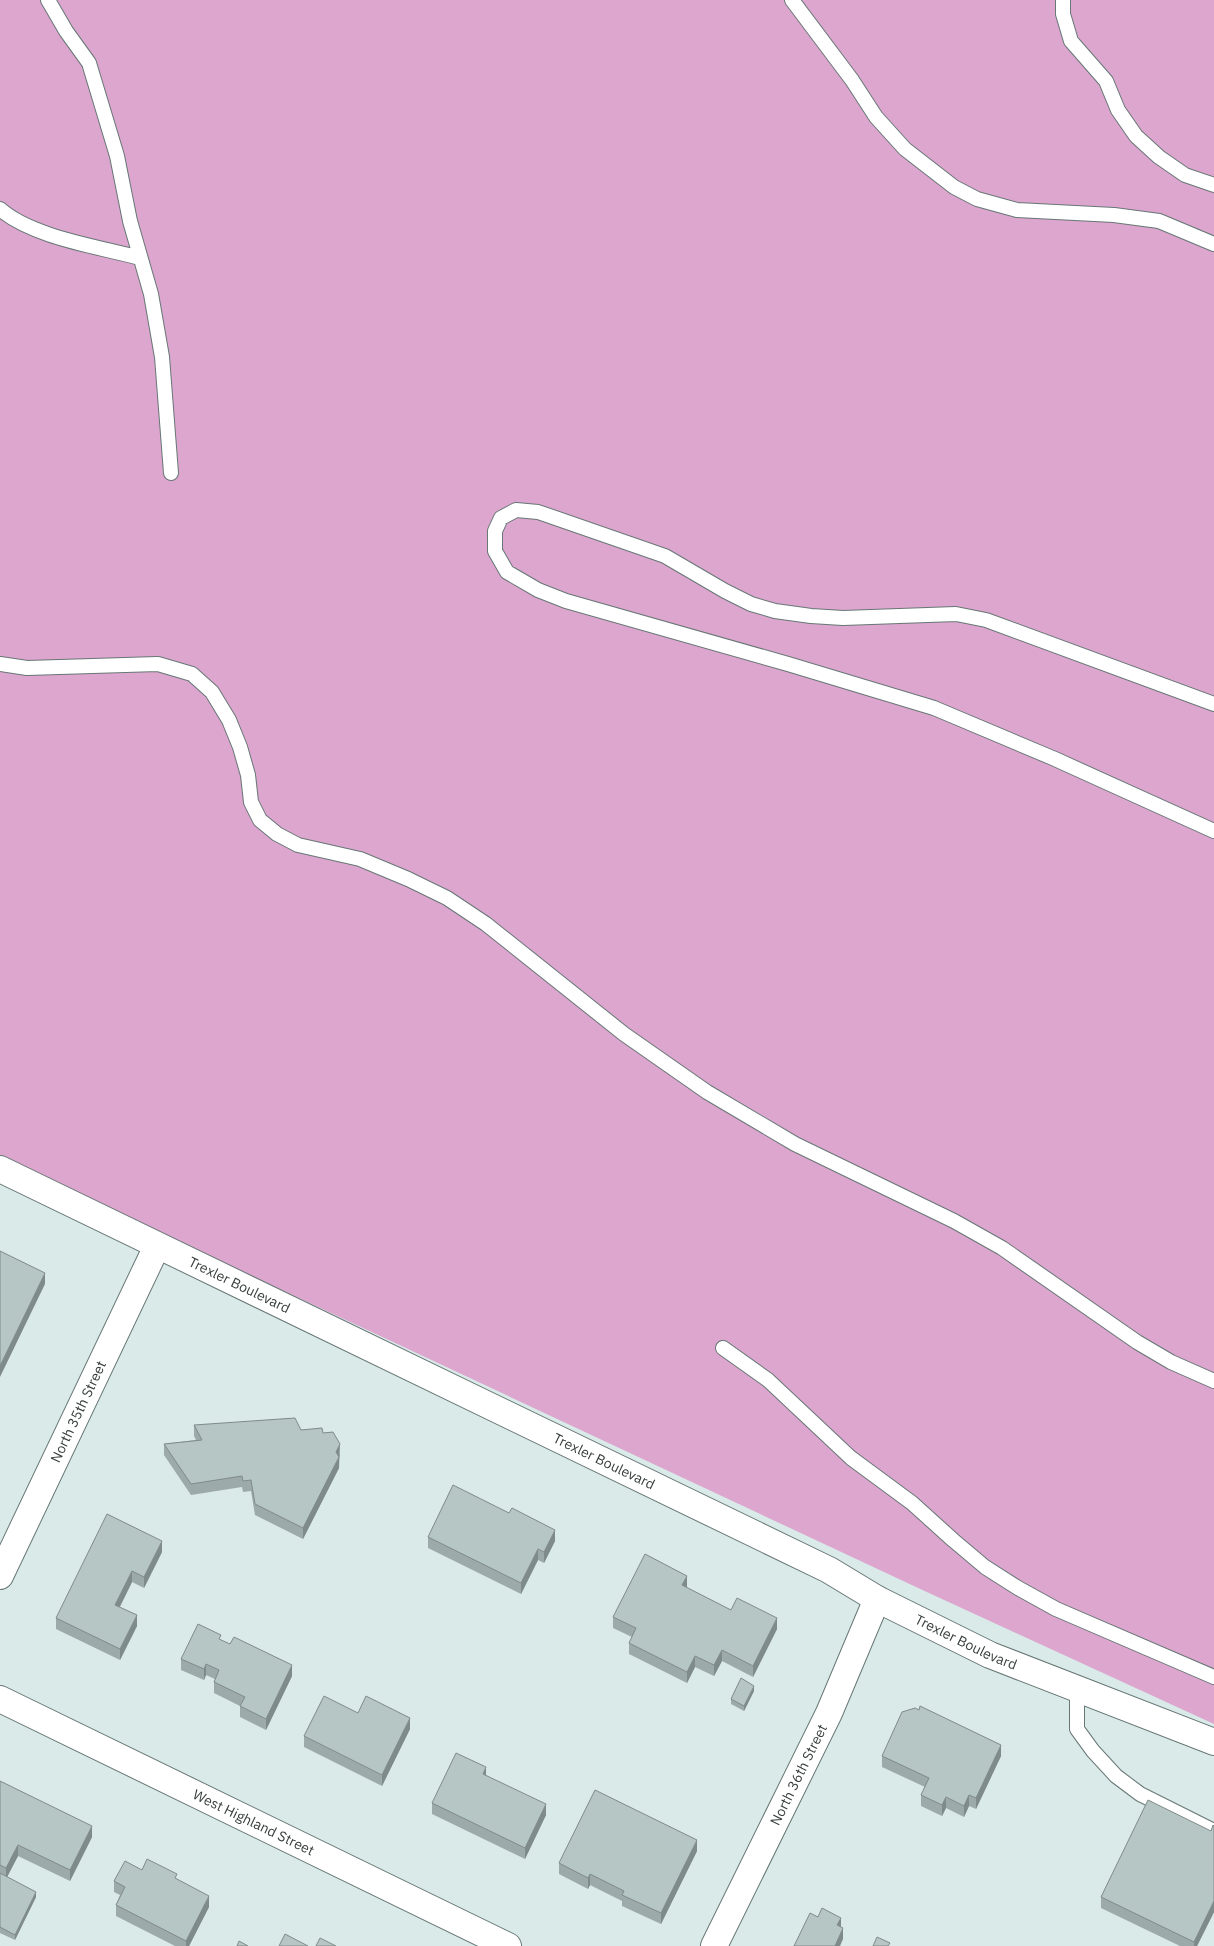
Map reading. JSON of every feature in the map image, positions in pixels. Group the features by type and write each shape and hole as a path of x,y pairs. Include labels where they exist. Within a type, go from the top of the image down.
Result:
{"street":[{"name":"Trexler Boulevard","path":"0,1169 829,1570 877,1599 990,1655 1214,1742"},
{"name":"North 35th Street","path":"0,1576 157,1246"},
{"name":"North 36th Street","path":"714,1946 829,1714 877,1599"},
{"name":"West Highland Street","path":"0,1699 508,1946"}],"lane":[{"path":"48,0 66,31 90,63 117,156 130,220 151,294 162,357 171,473"},
{"path":"792,0 852,80 876,117 905,148 954,187 977,199 1018,210 1114,215 1159,221 1214,244"},
{"path":"1063,0 1063,14 1071,42 1106,81 1118,110 1136,136 1159,157 1185,175 1214,185"},
{"path":"0,209 34,228 56,236 88,246 106,248 140,258"},
{"path":"1214,704 986,620 956,614 843,618 775,611 752,604 725,591 665,556 538,512 516,510 501,518 494,532 495,551 508,572 538,590 566,601 934,708 1063,763 1214,831"},
{"path":"0,664 27,668 158,664 192,674 212,692 228,720 243,757 248,775 251,802 260,820 277,834 298,845 360,859 447,898 486,924 624,1034 707,1092 795,1144 931,1210 1002,1248 1137,1342 1171,1362 1214,1381"},
{"path":"723,1348 768,1380 850,1458 912,1503 985,1567 1056,1609 1214,1677"},
{"path":"1077,1688 1077,1729 1093,1751 1116,1776 1140,1794 1214,1831"}],"shaded area":[{"path":"0,0 1214,0 1214,1724 916,1587 0,1158"}],"building":[{"path":"0,1251 45,1273 0,1366"},
{"path":"295,1418 301,1430 322,1428 323,1433 333,1432 340,1444 336,1452 339,1457 303,1528 255,1504 251,1480 243,1481 242,1476 191,1484 164,1444 202,1440 194,1425"},
{"path":"453,1485 509,1513 512,1508 555,1530 544,1552 538,1549 521,1583 428,1537"},
{"path":"107,1514 162,1541 144,1577 132,1571 115,1605 137,1615 120,1649 56,1618"},
{"path":"645,1554 687,1576 682,1585 731,1610 737,1598 777,1618 753,1666 722,1650 714,1665 695,1656 687,1672 629,1643 636,1628 613,1617"},
{"path":"198,1624 221,1635 219,1639 230,1644 234,1637 292,1665 266,1719 240,1706 245,1697 214,1682 219,1670 206,1664 204,1669 181,1659"},
{"path":"741,1678 754,1686 744,1706 731,1699"},
{"path":"324,1696 358,1713 366,1696 410,1718 382,1775 304,1736"},
{"path":"920,1706 1001,1745 976,1798 969,1795 964,1806 946,1797 942,1805 921,1795 929,1778 882,1756 902,1712 915,1708 919,1710"},
{"path":"456,1753 486,1767 483,1774 546,1804 525,1848 432,1803"},
{"path":"0,1781 92,1826 70,1870 18,1845 6,1868 0,1865"},
{"path":"595,1790 697,1840 661,1913 622,1895 624,1891 590,1874 588,1878 559,1863"},
{"path":"1148,1800 1211,1831 1214,1826 1214,1901 1194,1942 1101,1897"},
{"path":"147,1859 177,1874 175,1878 209,1896 186,1941 116,1905 125,1887 114,1881 125,1861 142,1870"},
{"path":"0,1873 36,1892 15,1935 0,1927"},
{"path":"822,1908 841,1918 837,1925 843,1928 835,1946 794,1946 810,1913 818,1917"},
{"path":"285,1934 308,1946 279,1946"},
{"path":"877,1937 890,1943 888,1946 873,1946"},
{"path":"320,1938 336,1946 316,1946"},
{"path":"239,1941 248,1946 237,1946"}]}
